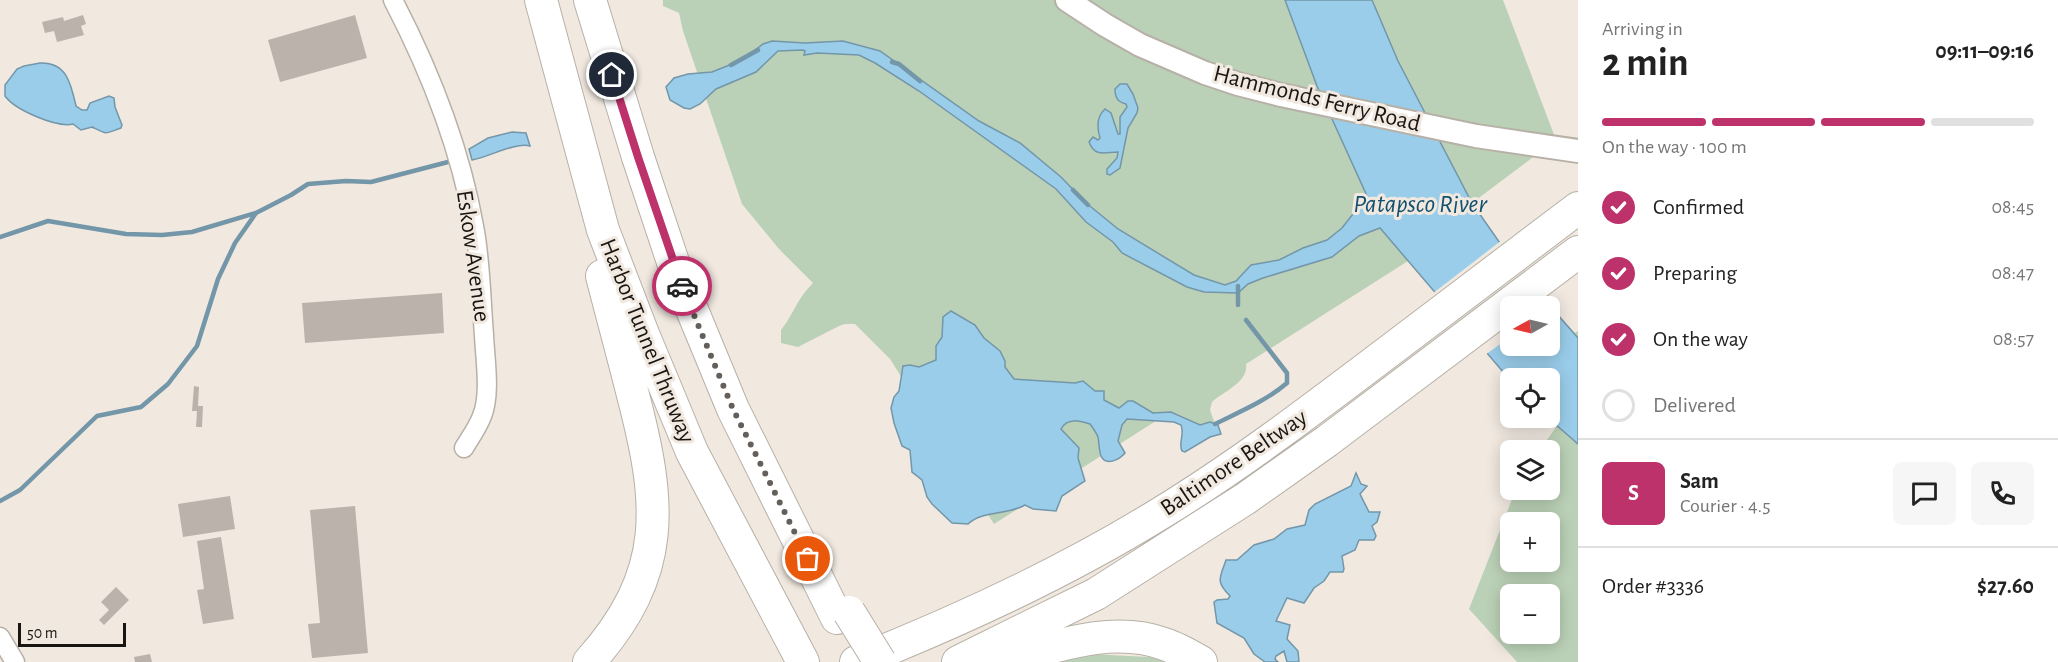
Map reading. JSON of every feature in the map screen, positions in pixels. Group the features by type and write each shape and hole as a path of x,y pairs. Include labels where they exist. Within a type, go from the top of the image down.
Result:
{"highway":[{"name":"Harbor Tunnel Thruway","path":"540,0 603,230 627,292 692,452 795,649"},
{"path":"540,0 561,116 639,418 649,459 653,493 653,523 649,555 640,584 626,615 589,662"},
{"path":"590,0 676,271 733,409 778,500 843,615 862,662"},
{"name":"Baltimore Beltway","path":"856,662 926,634 1072,565 1162,513 1308,413 1578,208"},
{"name":"Baltimore Beltway","path":"958,662 1096,594 1254,493 1578,252"},
{"path":"843,615 880,662"},
{"path":"997,662 1043,648 1082,640 1120,637 1162,643 1202,662"}],"street":[{"name":"Eskow Avenue","path":"393,0 430,77 462,172 474,227 485,359 486,402 482,417 464,448"},
{"name":"Hammonds Ferry Road","path":"1067,0 1114,30 1161,54 1213,76 1281,95 1476,136 1578,151"},
{"path":"0,637 15,662"}],"green space":[{"path":"663,0 1503,0 1556,140 1472,203 1408,261 1246,364 1244,376 1212,402 1210,410 1215,424 1210,422 1200,425 1170,412 994,524 890,359 855,324 839,326 798,347 781,343 781,330 813,283 779,249 742,204 683,31 679,13 663,6"},
{"path":"1578,331 1578,662 1517,662 1501,644 1560,644 1560,584 1500,584 1500,643 1469,609 1500,530 1500,572 1560,572 1560,512 1507,512 1512,500 1560,500 1560,440 1547,440 1555,428 1560,428 1560,405 1573,334"},
{"path":"1090,654 1168,658 1168,662 1054,662"}],"water":[{"name":"Patapsco River","path":"1285,0 1372,0 1398,61 1472,203 1523,276 1540,296 1500,296 1500,356 1560,356 1560,317 1578,338 1578,444 1560,428 1560,368 1500,368 1380,228 1359,236 1332,257 1263,278 1248,284 1238,293 1204,292 1187,287 1122,253 1113,242 1086,222 1056,189 919,91 859,55 817,53 804,55 803,50 778,51 756,72 716,89 700,104 690,109 670,100 666,87 674,78 712,72 742,60 763,44 772,41 805,43 843,41 880,51 979,121 1020,143 1118,229 1194,275 1225,285 1236,281 1251,265 1279,260 1303,248 1327,240 1342,228 1367,196 1317,86"},
{"path":"40,63 56,66 62,70 70,82 76,106 82,110 87,110 90,103 109,96 114,98 121,128 106,133 92,127 81,130 73,124 66,125 37,117 10,101 5,96 5,85 17,69"},
{"path":"1120,84 1127,84 1138,108 1128,128 1120,168 1110,175 1107,174 1107,169 1117,158 1118,152 1098,152 1091,147 1089,142 1093,137 1098,140 1100,138 1098,123 1105,109 1111,113 1118,134 1120,134 1120,117 1127,107 1117,99 1115,89"},
{"path":"512,132 526,133 530,146 517,146 472,160 469,149 488,138"},
{"path":"951,311 975,325 984,338 1000,351 1005,367 1014,379 1075,383 1083,381 1095,391 1104,391 1104,400 1119,408 1128,401 1133,401 1153,413 1171,412 1200,425 1210,422 1218,425 1221,434 1210,437 1185,452 1181,448 1181,425 1174,422 1127,419 1122,425 1118,441 1125,453 1120,458 1106,461 1101,456 1098,437 1090,424 1070,421 1061,429 1079,448 1078,458 1085,481 1062,496 1056,511 1033,509 1025,505 988,514 968,524 952,523 932,504 927,497 922,480 912,472 910,450 902,446 891,408 894,397 899,391 903,366 919,367 936,360 936,346 942,337 943,317"},
{"path":"1356,473 1361,484 1367,486 1360,494 1369,512 1380,512 1377,522 1372,526 1376,536 1374,540 1359,540 1355,550 1342,556 1343,572 1330,572 1324,581 1314,588 1304,603 1287,598 1276,621 1290,625 1287,639 1298,651 1299,662 1287,662 1284,651 1276,656 1275,659 1278,662 1265,662 1254,654 1244,638 1217,623 1214,602 1228,599 1230,596 1222,587 1220,579 1226,560 1237,560 1254,545 1274,539 1287,529 1305,525 1309,510 1315,504 1351,486"}],"pier":[{"path":"1502,240 1545,296 1500,296 1500,344 1485,355 1432,294"}],"building":[{"path":"83,15 86,24 81,26 84,35 57,42 54,31 45,33 42,22 63,17 64,21"},
{"path":"355,15 367,58 280,82 268,40"},
{"path":"442,293 444,333 305,343 302,303"},
{"path":"194,386 199,387 198,406 203,406 202,427 196,427 197,411 192,411"},
{"path":"230,496 235,529 183,537 178,504"},
{"path":"355,506 368,653 312,658 308,624 320,623 310,510"},
{"path":"221,537 234,619 203,624 197,590 204,589 197,541"},
{"path":"116,587 129,600 104,625 99,620 109,610 101,602"},
{"path":"150,654 152,662 135,662 134,657"}],"waterway":[{"path":"731,65 758,50"},
{"path":"892,62 899,64 920,81"},
{"path":"0,237 48,221 126,234 162,235 192,232 256,213 308,184 371,182 448,162"},
{"path":"1073,190 1088,205"},
{"path":"0,501 20,490 97,416 141,407 168,384 197,346 218,279 235,243 256,213"},
{"path":"1238,286 1238,305"},
{"path":"1215,424 1261,401 1287,383 1287,373 1246,320"}],"way so far":[{"path":"682,286 733,409 808,559"}],"route":[{"path":"612,75 682,286"}]}
